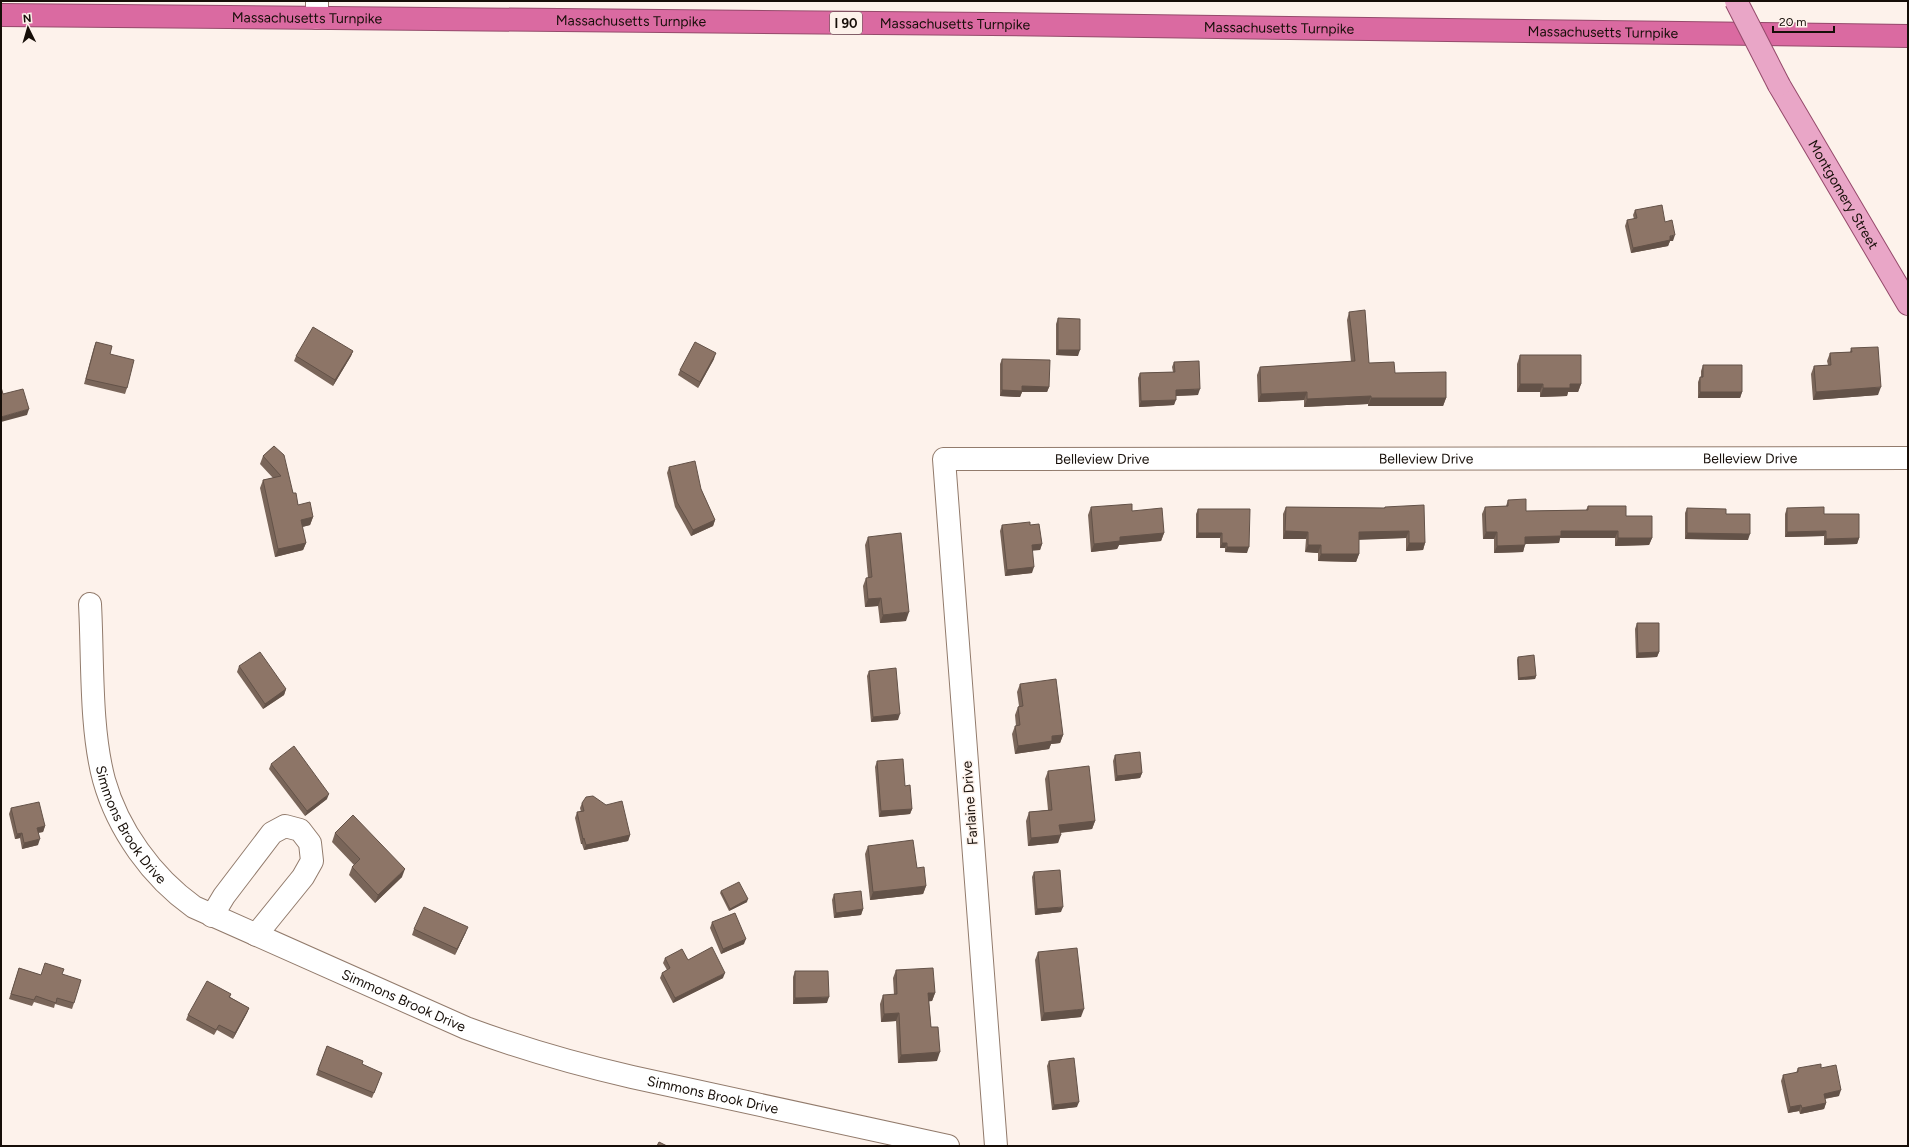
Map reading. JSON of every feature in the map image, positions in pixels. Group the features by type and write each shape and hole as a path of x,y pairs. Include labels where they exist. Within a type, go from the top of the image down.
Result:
{"highway":[{"name":"Massachusetts Turnpike","path":"1,15 317,10 1908,36"}],"main road":[{"name":"Montgomery Street","path":"1736,1 1779,85 1908,304"}],"street":[{"name":"Belleview Drive","path":"944,460 1908,458"},
{"name":"Farlaine Drive","path":"944,460 996,1146"},
{"name":"Simmons Brook Drive","path":"90,604 97,727 101,762 108,791 127,832 158,876 177,894 194,907 466,1028 545,1055 632,1078 948,1146"},
{"path":"212,916 224,896 272,833 285,826 300,830 310,843 312,861 303,877 256,935"}],"building":[{"path":"1662,205 1665,222 1672,220 1675,235 1670,236 1670,240 1633,248 1627,220 1637,218 1635,210"},
{"path":"1365,310 1369,363 1394,362 1395,373 1446,372 1446,398 1371,398 1371,396 1307,399 1307,392 1261,394 1260,367 1355,361 1349,312"},
{"path":"1058,318 1080,319 1080,350 1058,350"},
{"path":"313,327 353,351 335,380 296,356"},
{"path":"96,342 112,346 110,354 134,360 127,388 86,379"},
{"path":"695,342 716,353 700,382 680,370"},
{"path":"1878,347 1881,387 1816,392 1814,366 1831,365 1830,353 1852,352 1851,348"},
{"path":"1520,355 1581,355 1581,384 1570,384 1570,388 1543,388 1543,384 1520,384"},
{"path":"1002,359 1050,360 1049,387 1022,386 1022,391 1002,390"},
{"path":"1199,361 1200,389 1176,390 1176,400 1141,401 1140,373 1175,372 1174,362"},
{"path":"1703,365 1742,365 1742,392 1700,392 1700,377 1703,377"},
{"path":"1,387 3,394 23,389 29,409 1,417"},
{"path":"274,446 284,455 293,493 296,493 298,505 310,502 313,517 301,520 306,543 278,549 263,480 281,476 263,456"},
{"path":"695,461 701,489 715,520 693,530 677,502 669,467"},
{"path":"1526,499 1526,511 1588,510 1588,506 1626,506 1626,516 1652,516 1652,538 1618,538 1618,531 1561,531 1561,536 1525,537 1525,545 1497,546 1497,532 1486,532 1485,507 1508,506 1508,500"},
{"path":"1132,504 1132,511 1162,508 1164,533 1120,537 1120,541 1094,544 1091,507"},
{"path":"1424,505 1425,543 1409,543 1409,531 1359,532 1359,554 1321,554 1321,545 1308,545 1308,532 1285,531 1286,507 1385,508"},
{"path":"1824,507 1824,514 1859,514 1859,538 1826,539 1826,531 1787,532 1787,508"},
{"path":"1687,508 1726,509 1726,514 1750,514 1750,534 1687,533"},
{"path":"1198,509 1250,509 1249,547 1227,547 1227,543 1222,543 1222,533 1198,533"},
{"path":"1030,522 1030,525 1039,524 1042,544 1032,545 1034,567 1007,570 1002,525"},
{"path":"901,533 909,612 883,615 881,598 868,599 866,578 872,577 868,537"},
{"path":"1637,623 1659,623 1659,652 1638,653"},
{"path":"260,652 286,689 265,704 239,666"},
{"path":"1534,655 1536,676 1519,678 1518,657"},
{"path":"896,668 900,714 873,717 869,671"},
{"path":"1056,679 1063,735 1052,736 1052,741 1018,746 1015,726 1020,725 1018,707 1023,706 1020,684"},
{"path":"294,746 329,794 307,811 271,764"},
{"path":"1140,752 1142,773 1117,776 1115,755"},
{"path":"903,759 905,786 910,785 912,809 881,811 877,761"},
{"path":"1089,766 1095,821 1059,825 1061,835 1031,838 1029,812 1052,810 1048,771"},
{"path":"593,796 606,805 622,801 630,835 586,845 584,838 583,839 577,812 584,811 582,803 586,797"},
{"path":"39,802 45,826 37,828 40,839 24,843 22,833 17,834 11,808"},
{"path":"353,815 405,869 378,895 352,867 360,859 335,833"},
{"path":"913,840 917,868 924,867 926,886 873,892 868,846"},
{"path":"1060,870 1063,907 1037,909 1034,872"},
{"path":"739,882 748,899 730,909 721,891"},
{"path":"861,891 863,909 836,913 834,894"},
{"path":"424,907 468,927 457,949 414,929"},
{"path":"735,913 746,939 723,949 712,922"},
{"path":"712,947 725,973 675,998 662,973 670,968 665,958 682,949 688,960"},
{"path":"1077,948 1084,1009 1044,1013 1038,952"},
{"path":"45,963 64,969 62,974 81,980 74,1003 57,998 56,1003 36,996 34,1000 11,994 19,968 41,975"},
{"path":"933,968 935,993 928,993 931,1027 938,1027 940,1052 901,1055 899,1013 884,1014 883,995 897,994 896,970"},
{"path":"795,971 828,971 829,997 795,998"},
{"path":"207,981 231,994 229,997 249,1008 235,1033 219,1025 216,1030 188,1015"},
{"path":"327,1046 363,1061 362,1064 382,1073 374,1093 318,1070"},
{"path":"1074,1058 1079,1102 1054,1105 1049,1061"},
{"path":"1821,1064 1821,1068 1836,1065 1841,1090 1824,1094 1826,1103 1802,1108 1801,1105 1790,1107 1783,1075 1798,1072 1798,1068"},
{"path":"659,1142 667,1146 657,1146"}]}
